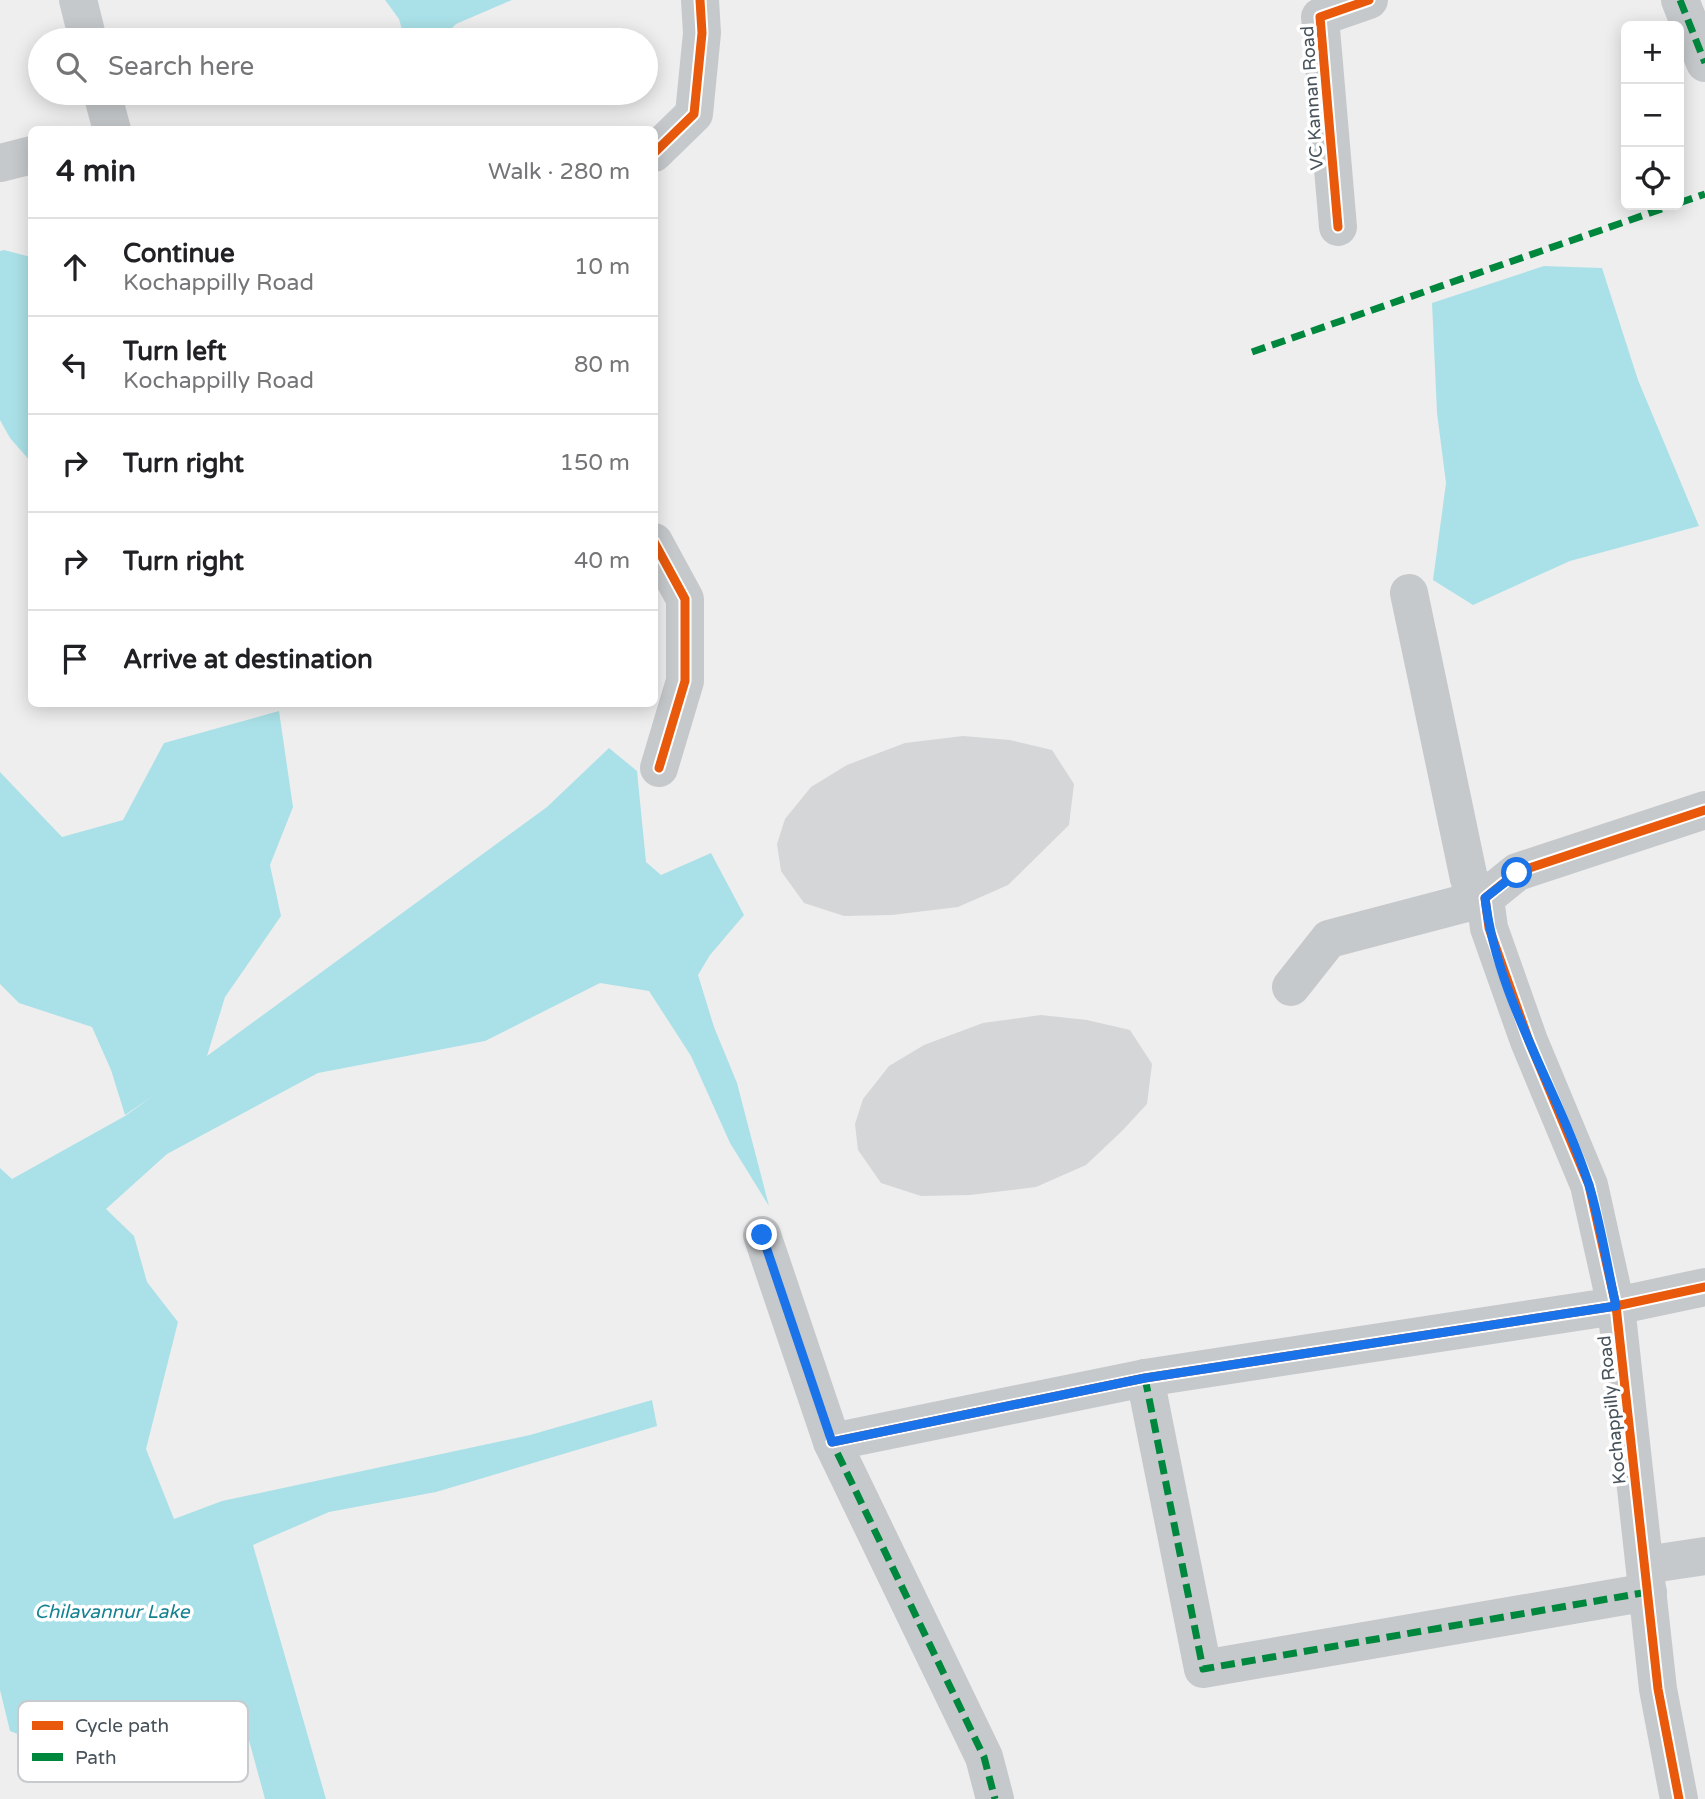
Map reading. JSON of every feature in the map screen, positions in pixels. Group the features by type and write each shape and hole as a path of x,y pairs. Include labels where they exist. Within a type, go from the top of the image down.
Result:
{"street":[{"path":"78,0 86,28"},
{"path":"658,149 694,114 702,33 700,0"},
{"name":"VC Kannan Road","path":"1338,227 1320,17 1369,0"},
{"path":"1680,0 1705,63"},
{"path":"105,105 111,126"},
{"path":"0,163 28,156"},
{"path":"658,549 685,599 685,681 660,768"},
{"path":"1409,593 1469,879 1485,898"},
{"path":"1291,987 1329,939 1485,898 1517,873 1705,810"},
{"name":"Kochappilly Road","path":"1485,898 1489,928 1524,1029 1589,1185 1616,1306 1658,1689 1678,1799"},
{"path":"762,1235 832,1442 984,1757 995,1799"},
{"path":"832,1442 1145,1378 1616,1306 1705,1287"},
{"path":"1145,1378 1203,1669 1647,1578 1705,1556"}],"water":[{"path":"385,0 512,0 452,28 402,28 399,19"},
{"path":"0,251 28,256 28,459 10,438 0,420"},
{"path":"1544,266 1602,268 1638,380 1699,526 1570,561 1473,605 1433,580 1446,483 1437,413 1432,303"},
{"name":"Chilavannur Lake","path":"279,711 293,807 270,865 281,916 225,997 207,1056 547,807 609,748 637,771 646,862 661,875 711,853 744,915 710,955 698,975 714,1027 737,1083 769,1206 730,1143 691,1056 649,991 600,983 485,1041 318,1073 167,1154 106,1209 134,1236 147,1282 178,1322 146,1449 174,1519 222,1501 530,1435 652,1400 657,1426 436,1492 329,1512 253,1545 326,1799 265,1799 248,1737 248,1701 18,1701 18,1734 10,1731 0,1690 0,1168 12,1179 125,1116 153,1096 125,1115 111,1070 92,1027 19,1003 0,984 0,772 62,837 123,820 164,743"}],"building":[{"path":"963,736 1010,740 1052,750 1074,784 1069,825 1008,885 958,907 892,915 844,916 804,903 781,871 777,844 785,819 811,787 847,765 905,743"},
{"path":"1041,1015 1087,1020 1130,1030 1152,1064 1147,1104 1122,1131 1086,1165 1036,1187 970,1195 921,1196 881,1183 858,1150 855,1124 863,1099 889,1066 924,1045 983,1023"}],"marked path":[{"path":"1680,0 1705,63"},
{"path":"1684,201 1705,194"},
{"path":"1252,352 1659,210"},
{"path":"762,1235 832,1442 984,1757 995,1799"},
{"path":"1145,1378 1203,1669 1648,1592"}],"cycle path":[{"path":"658,149 694,114 702,33 700,0"},
{"path":"1338,227 1320,17 1369,0"},
{"path":"658,549 685,599 685,681 659,768"},
{"path":"1679,1799 1658,1689 1616,1306 1589,1185 1529,1041 1489,928 1485,898 1517,872 1705,810"},
{"path":"832,1442 1145,1378 1616,1306 1705,1287"}],"route":[{"path":"762,1235 832,1442 1145,1378 1616,1306 1589,1185 1529,1041 1489,928 1485,898 1517,873"}]}
